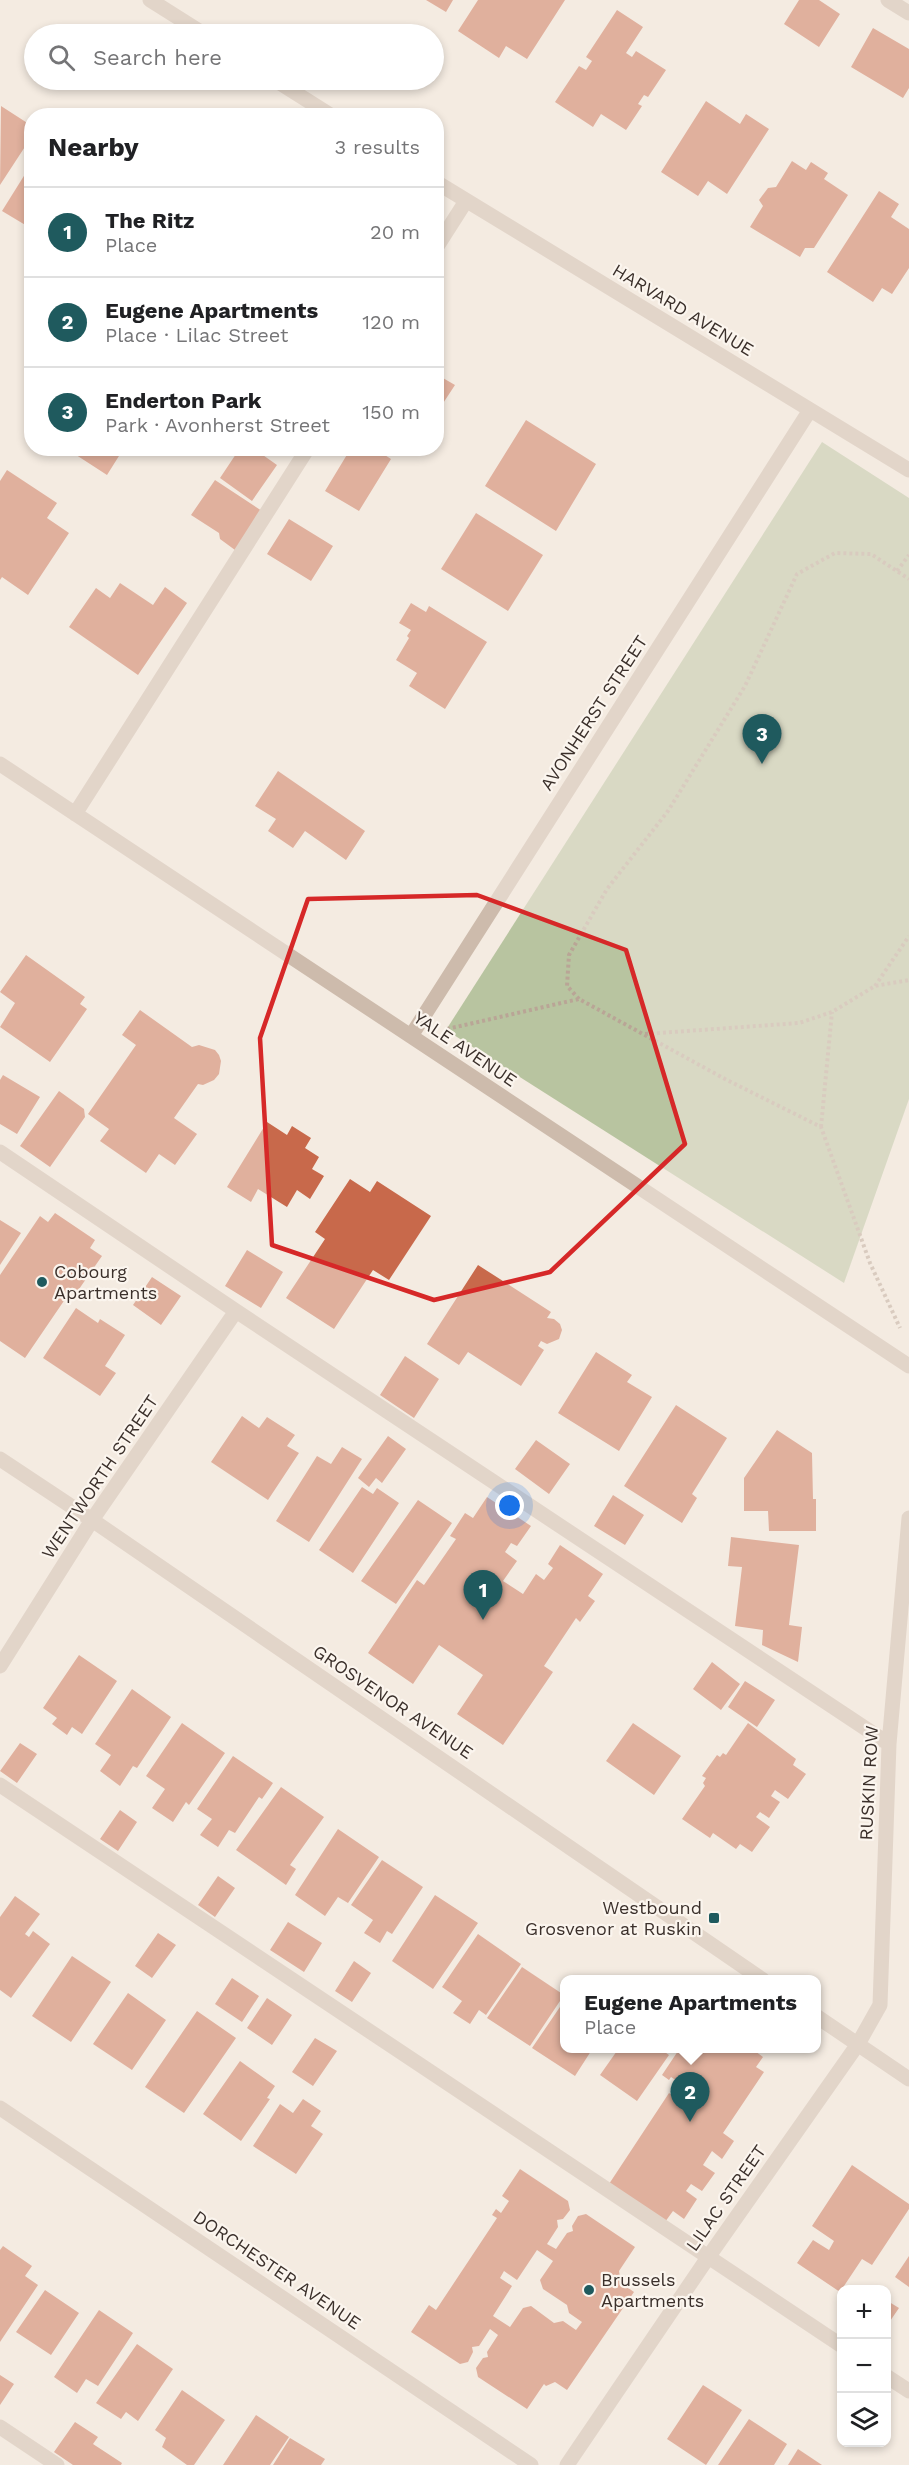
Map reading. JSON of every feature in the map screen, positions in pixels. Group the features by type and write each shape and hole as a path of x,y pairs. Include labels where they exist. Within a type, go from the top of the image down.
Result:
{"street":[{"path":"150,0 188,24"},
{"path":"888,0 909,13"},
{"path":"291,90 319,108"},
{"name":"HARVARD AVENUE","path":"444,187 909,470"},
{"path":"444,235 466,201"},
{"name":"AVONHERST STREET","path":"411,1036 810,410"},
{"path":"75,814 303,456"},
{"name":"YALE AVENUE","path":"0,764 909,1366"},
{"path":"0,1152 889,1744"},
{"name":"WENTWORTH STREET","path":"0,1666 92,1520 236,1311"},
{"name":"GROSVENOR AVENUE","path":"0,1459 756,1975"},
{"name":"RUSKIN ROW","path":"858,2044 880,2005 889,1744 909,1518"},
{"path":"0,1785 837,2343"},
{"path":"821,2019 909,2079"},
{"name":"LILAC STREET","path":"567,2465 709,2256 858,2044"},
{"name":"DORCHESTER AVENUE","path":"0,2108 531,2465"},
{"path":"891,2379 909,2391"},
{"path":"0,2427 57,2465"}],"path":[{"path":"821,1127 725,1079 579,999 567,986 569,955 608,889 668,811 745,686 797,574 835,553 871,554 909,579"},
{"path":"897,571 909,555"},
{"path":"875,986 909,936"},
{"path":"644,1035 799,1023 832,1012 875,986 909,980"},
{"path":"411,1036 579,999"},
{"path":"832,1012 821,1127 870,1263 904,1337"}],"highlighted area":[{"path":"477,895 626,950 685,1144 550,1272 434,1300 272,1245 260,1038 308,899"}],"green space":[{"path":"822,442 909,498 909,1099 844,1283 446,1030"}],"building":[{"path":"426,0 453,0 446,12"},
{"path":"478,0 565,0 527,59 506,46 499,58 458,31"},
{"path":"799,0 819,0 840,14 819,47 784,24"},
{"path":"617,10 643,27 626,53 632,57 636,51 666,70 648,97 644,95 638,104 642,106 626,130 601,114 593,127 555,102 579,66 586,70 592,61 586,57"},
{"path":"873,28 909,49 909,88 903,98 851,67"},
{"path":"706,101 740,124 746,114 769,129 727,194 708,181 698,196 661,172"},
{"path":"1,106 24,121 24,148 0,185"},
{"path":"792,161 806,170 811,162 828,173 824,179 848,195 814,248 805,248 800,257 750,227 763,206 759,200 768,188 776,187"},
{"path":"24,176 24,224 2,211"},
{"path":"879,191 899,204 891,217 909,229 909,268 892,294 882,288 873,302 827,272"},
{"path":"444,379 455,385 444,402"},
{"path":"526,420 596,464 556,531 485,486"},
{"path":"78,456 119,456 107,475"},
{"path":"235,456 264,456 277,465 252,501 220,478"},
{"path":"346,456 386,456 391,459 359,511 325,491"},
{"path":"7,470 57,503 47,518 69,533 28,595 2,577 0,580 0,481"},
{"path":"215,480 265,513 235,550 220,539 219,533 191,515"},
{"path":"476,513 543,555 508,611 441,569"},
{"path":"289,519 333,546 311,581 267,554"},
{"path":"120,583 153,605 165,587 187,603 138,675 69,627 96,588 110,598"},
{"path":"411,603 426,612 429,606 487,642 445,709 409,686 417,673 396,660 409,638 407,636 411,630 399,623"},
{"path":"278,771 365,831 346,860 305,831 293,848 268,831 276,819 255,806"},
{"path":"26,955 85,997 80,1004 87,1009 50,1062 0,1027 15,1003 0,992"},
{"path":"140,1010 192,1047 199,1045 215,1050 221,1061 219,1074 214,1080 203,1085 198,1084 174,1118 197,1134 175,1165 159,1154 146,1173 100,1141 109,1129 88,1114 136,1045 122,1035"},
{"path":"3,1075 40,1097 17,1134 0,1124 0,1080"},
{"path":"59,1091 84,1109 85,1117 50,1167 20,1146"},
{"path":"267,1122 287,1135 292,1126 311,1138 305,1148 319,1157 312,1169 324,1176 310,1199 297,1190 287,1207 258,1189 251,1202 227,1187"},
{"path":"350,1179 370,1192 377,1181 431,1216 389,1280 373,1270 334,1329 286,1298 325,1239 315,1232"},
{"name":"Cobourg Apartments","path":"55,1213 95,1240 90,1248 102,1256 77,1292 72,1289 25,1358 0,1341 0,1275 40,1216 48,1222"},
{"path":"0,1220 21,1233 0,1265"},
{"path":"247,1250 283,1272 261,1308 225,1286"},
{"path":"478,1265 551,1312 547,1318 554,1319 560,1324 562,1330 559,1339 547,1344 541,1341 538,1346 544,1350 521,1386 468,1352 459,1365 427,1344"},
{"path":"152,1277 181,1296 161,1325 133,1305"},
{"path":"76,1308 98,1323 100,1319 125,1335 105,1366 116,1373 100,1396 43,1358"},
{"path":"596,1352 632,1375 627,1382 652,1397 619,1451 558,1413"},
{"path":"405,1356 439,1379 414,1418 380,1395"},
{"path":"676,1405 727,1438 692,1494 697,1498 682,1523 624,1486"},
{"path":"242,1416 259,1428 267,1417 295,1435 287,1446 299,1453 268,1500 211,1462"},
{"path":"777,1430 812,1453 816,1531 769,1531 768,1511 744,1511 744,1478"},
{"path":"388,1436 406,1449 382,1483 376,1478 369,1487 358,1478"},
{"path":"536,1440 570,1464 549,1494 515,1469"},
{"path":"342,1447 362,1459 309,1542 276,1521 317,1456 331,1464"},
{"path":"362,1487 373,1494 377,1488 399,1503 353,1573 319,1550"},
{"path":"613,1495 644,1515 625,1545 594,1526"},
{"path":"487,1497 531,1526 517,1546 511,1543 505,1552 517,1561 503,1581 523,1594 536,1574 544,1580 553,1568 548,1564 560,1545 603,1574 588,1596 595,1601 580,1622 576,1618 544,1666 553,1672 503,1745 457,1714 483,1675 439,1645 413,1684 368,1653 417,1580 424,1585 456,1539 450,1536 465,1513 473,1518"},
{"path":"418,1500 452,1523 396,1604 361,1581"},
{"path":"731,1537 799,1545 789,1625 802,1627 798,1662 762,1645 763,1630 735,1626 742,1567 728,1566"},
{"path":"79,1655 117,1681 82,1734 72,1727 67,1735 52,1724 57,1718 43,1708"},
{"path":"712,1662 740,1684 721,1710 693,1689"},
{"path":"745,1681 775,1700 757,1727 728,1707"},
{"path":"132,1689 171,1717 137,1768 133,1766 120,1786 100,1771 111,1755 95,1744"},
{"path":"182,1723 225,1753 189,1805 186,1802 173,1822 152,1808 165,1789 146,1776"},
{"path":"633,1723 681,1756 654,1795 606,1761"},
{"path":"748,1723 796,1759 793,1765 806,1774 788,1799 775,1790 771,1796 780,1802 769,1818 760,1812 756,1817 770,1827 752,1852 740,1844 736,1849 713,1833 710,1838 682,1819 705,1786 703,1783 706,1778 702,1776 717,1755 720,1757 723,1753 726,1755"},
{"path":"20,1743 37,1754 17,1783 0,1771"},
{"path":"233,1756 273,1783 262,1799 259,1797 235,1833 229,1830 218,1847 200,1835 212,1819 197,1809"},
{"path":"281,1787 324,1817 290,1865 296,1869 286,1885 236,1850"},
{"path":"120,1810 137,1822 118,1851 100,1839"},
{"path":"338,1829 379,1857 348,1903 338,1897 325,1916 295,1895"},
{"path":"382,1860 423,1887 392,1934 387,1931 380,1943 364,1933 373,1920 351,1905"},
{"path":"218,1876 235,1888 215,1917 198,1905"},
{"path":"435,1895 478,1923 433,1989 392,1961"},
{"path":"15,1896 40,1914 25,1934 29,1937 33,1931 50,1944 11,1998 0,1990 0,1917"},
{"path":"288,1922 322,1943 304,1972 270,1950"},
{"path":"158,1933 176,1945 152,1978 135,1966"},
{"path":"478,1934 521,1964 486,2015 479,2010 470,2024 453,2013 462,2001 442,1987"},
{"path":"72,1956 111,1982 71,2042 32,2016"},
{"path":"354,1961 371,1973 352,2002 335,1991"},
{"path":"522,1967 560,1992 560,2001 530,2046 487,2018"},
{"path":"232,1978 259,1996 242,2022 215,2004"},
{"path":"128,1993 166,2020 132,2070 93,2044"},
{"path":"267,1998 292,2015 272,2045 247,2028"},
{"path":"560,2007 560,2053 590,2053 575,2076 532,2048"},
{"path":"197,2011 236,2038 184,2113 145,2087"},
{"path":"315,2038 337,2051 313,2086 292,2072"},
{"path":"615,2053 666,2053 669,2055 637,2101 600,2075"},
{"path":"677,2053 758,2053 763,2057 756,2067 764,2072 723,2133 734,2141 722,2159 712,2151 703,2165 715,2173 702,2191 691,2184 686,2191 697,2199 684,2219 673,2211 665,2222 609,2184 669,2093 696,2111 704,2099 671,2077 669,2080 662,2075"},
{"path":"240,2061 275,2086 267,2098 270,2099 241,2141 203,2114"},
{"path":"303,2099 321,2111 311,2126 323,2134 296,2174 253,2146 280,2104 293,2113"},
{"path":"852,2165 909,2204 909,2209 872,2265 862,2259 845,2285 837,2285 837,2290 797,2263 813,2240 829,2250 834,2241 812,2226"},
{"name":"Brussels Apartments","path":"520,2169 568,2201 570,2210 563,2219 557,2220 558,2227 547,2244 556,2249 567,2233 573,2231 572,2226 578,2216 586,2214 635,2247 619,2271 621,2283 634,2292 567,2390 555,2382 546,2386 544,2384 527,2409 478,2377 476,2368 483,2358 488,2357 487,2352 498,2335 490,2329 479,2346 472,2347 473,2352 468,2362 460,2364 411,2332 429,2305 436,2310 497,2218 492,2215 496,2209 501,2213 509,2201 502,2196","holes":["537,2250 553,2261 540,2280 543,2289 567,2305 569,2313 582,2322 576,2330 563,2321 554,2323 531,2306 523,2308 510,2327 493,2316 512,2286 500,2278 504,2271 517,2280"]},
{"path":"3,2246 32,2266 25,2276 38,2285 0,2342 0,2250"},
{"path":"909,2256 909,2287 895,2277"},
{"path":"45,2290 79,2313 51,2355 16,2332"},
{"path":"891,2303 899,2308 891,2320"},
{"path":"99,2310 133,2333 98,2386 86,2379 77,2393 54,2377"},
{"path":"137,2344 173,2369 138,2421 126,2412 121,2419 96,2403"},
{"path":"0,2375 14,2384 0,2405"},
{"path":"703,2385 742,2410 706,2465 667,2439"},
{"path":"182,2390 225,2420 194,2465 187,2465 162,2447 166,2438 155,2430"},
{"path":"256,2415 289,2437 270,2465 223,2465"},
{"path":"749,2419 787,2444 774,2465 718,2465"},
{"path":"75,2422 98,2437 93,2444 122,2463 121,2465 73,2465 54,2452"},
{"path":"290,2438 325,2459 321,2465 273,2465"},
{"path":"798,2449 822,2465 788,2465"}],"place":[{"name":"Enderton Park","path":"762,764"},
{"name":"Cobourg Apartments","path":"42,1282"},
{"name":"The Ritz","path":"483,1620"},
{"name":"Westbound Grosvenor at Ruskin","path":"714,1918"},
{"name":"Eugene Apartments","path":"690,2122"},
{"name":"Brussels Apartments","path":"589,2290"}]}
